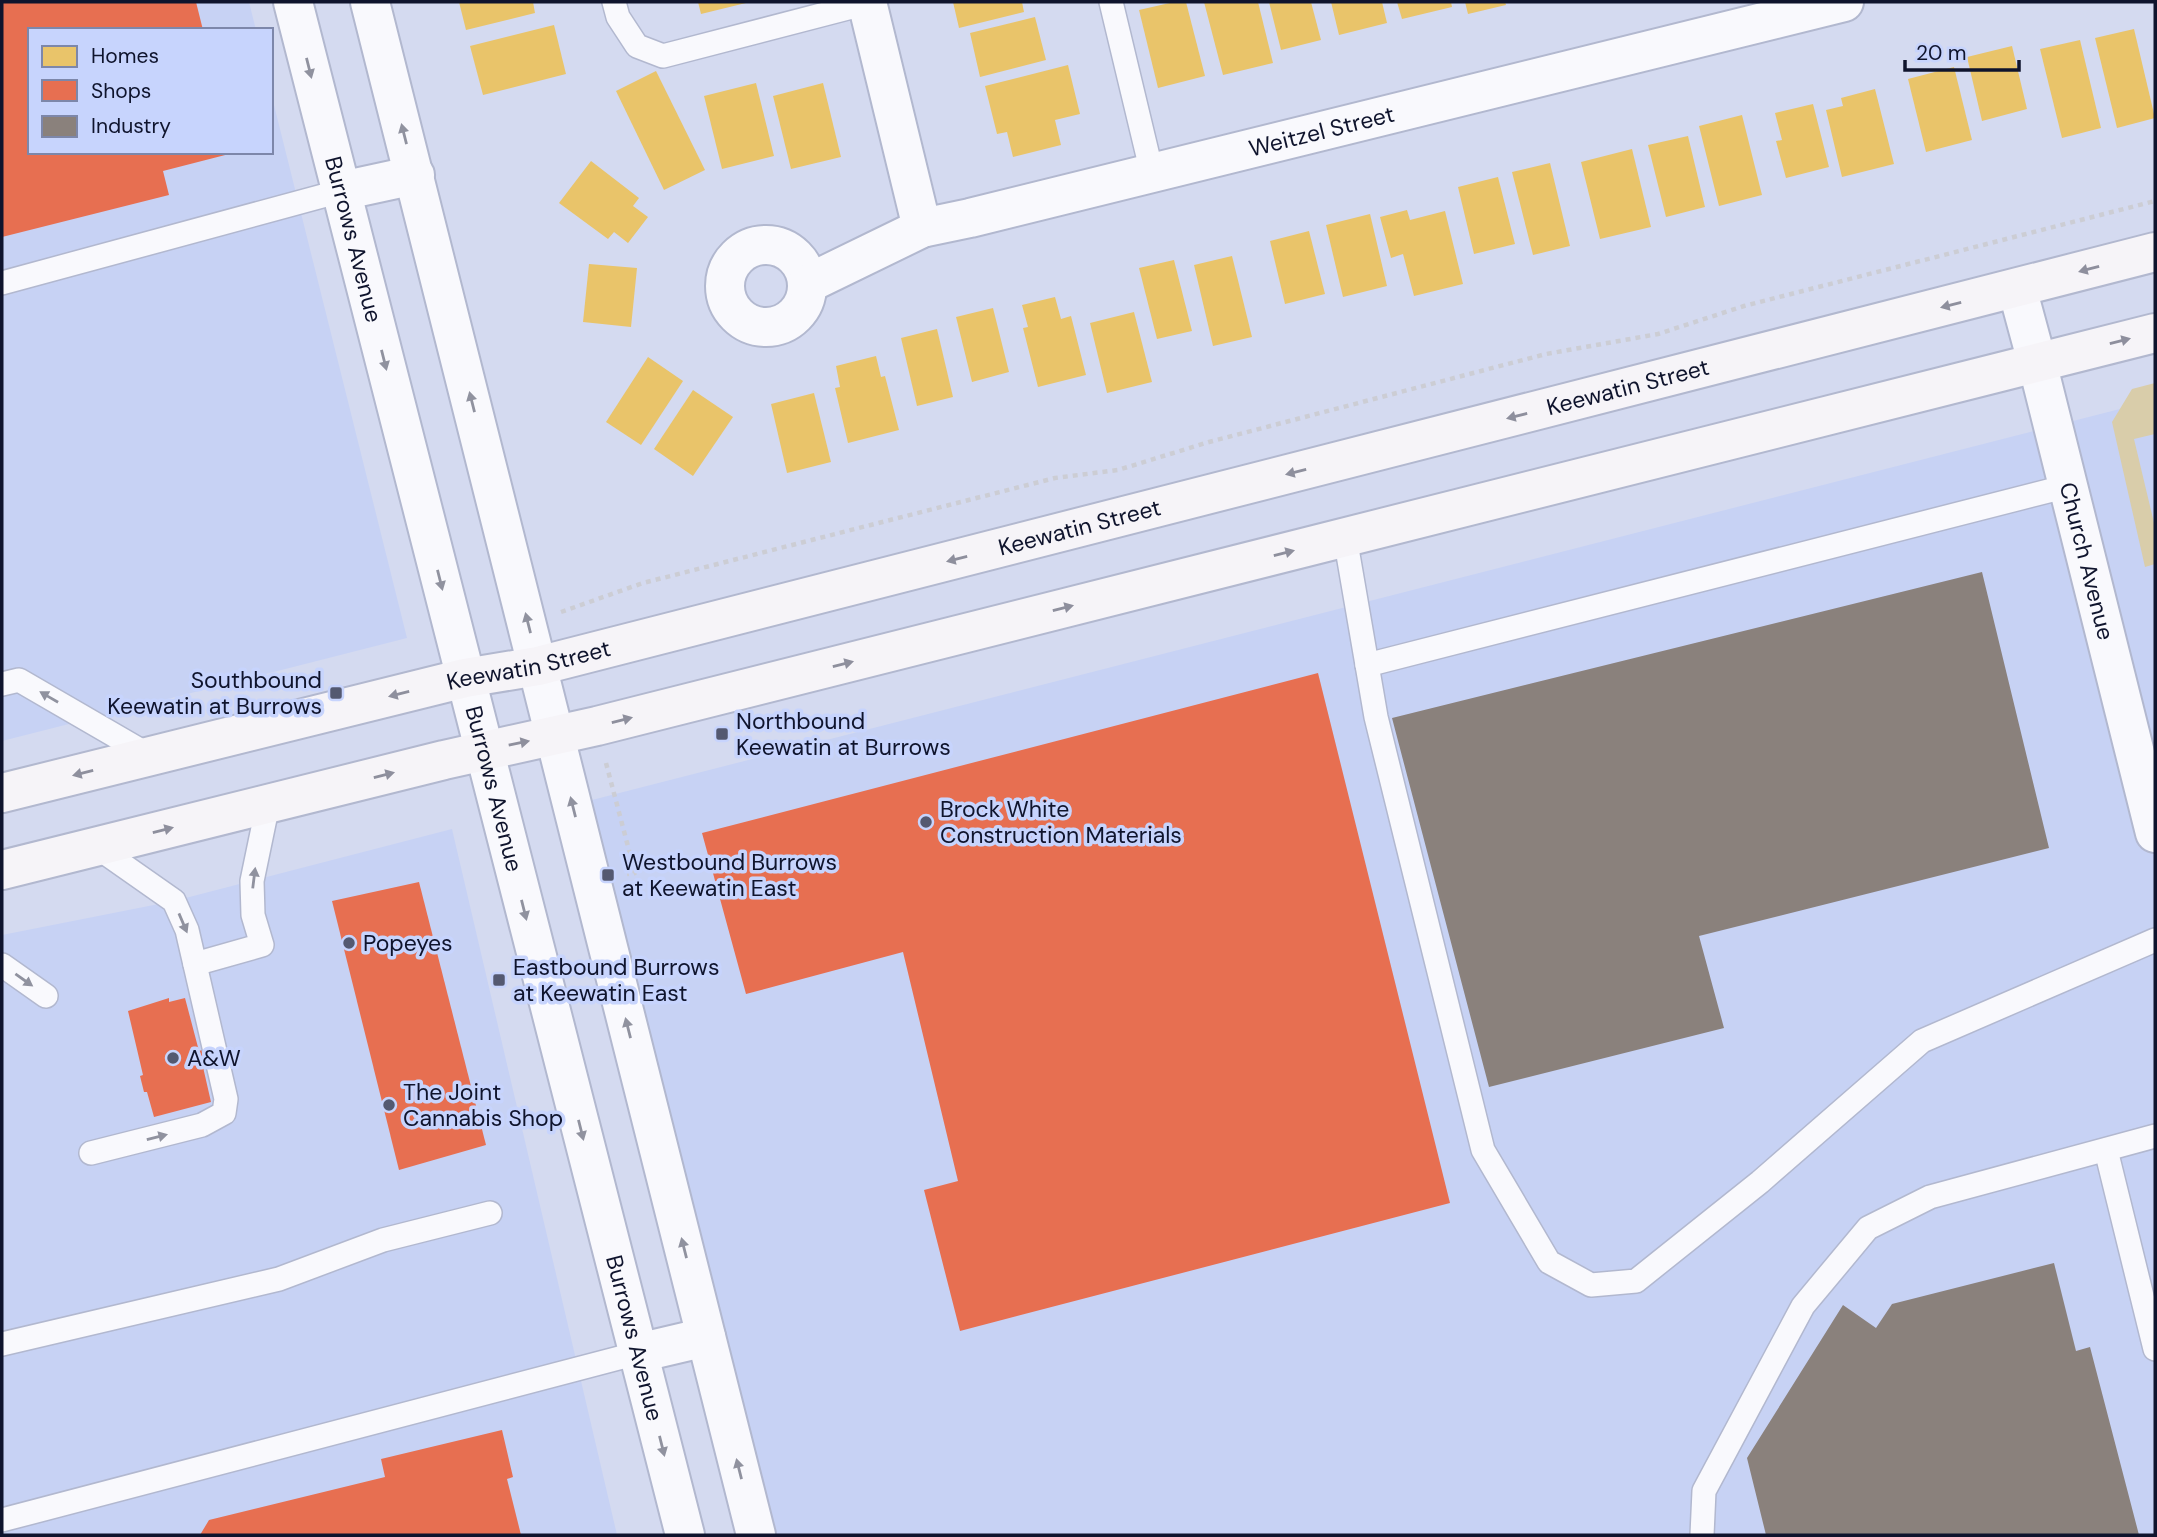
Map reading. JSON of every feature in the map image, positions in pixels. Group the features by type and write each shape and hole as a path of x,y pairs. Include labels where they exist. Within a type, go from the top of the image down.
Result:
{"main road":[{"name":"Keewatin Street","path":"2,793 465,678 538,666 2155,252"},
{"path":"2,870 483,751 556,737 2155,333"}],"street":[{"name":"Burrows Avenue","path":"293,2 685,1535"},
{"path":"370,2 756,1535"},
{"name":"Weitzel Street","path":"807,284 922,228 1844,2"},
{"path":"867,3 922,228"},
{"path":"341,191 415,175"},
{"name":"Church Avenue","path":"2017,288 2155,833"},
{"path":"638,1353 706,1337"}],"lane":[{"path":"614,2 618,17 637,46 663,56 867,3"},
{"path":"1111,2 1152,173"},
{"path":"2,283 341,191"},
{"path":"1367,665 2068,486"},
{"path":"1345,537 1376,717 1483,1150 1549,1262 1591,1286 1636,1281 1760,1182 1923,1041 2155,940"},
{"path":"10,682 150,756"},
{"path":"195,964 262,945 253,915 252,881 268,804"},
{"path":"91,1153 202,1125 224,1113 226,1099 187,930 174,901 97,847"},
{"path":"2,965 46,996"},
{"path":"1702,1535 1704,1490 1796,1318 1868,1228 1930,1197 2155,1136"},
{"path":"2106,1150 2155,1349"},
{"path":"2,1344 279,1279 383,1240 490,1213"},
{"path":"2,1520 638,1353"}],"path":[{"path":"568,610 643,583 1055,478 1118,470 1209,442 1546,354 1658,334 1744,306 2155,201"}],"shaded area":[{"path":"2,2 249,2 256,28 28,28 28,154 273,154 273,101 407,638 2,741"},
{"path":"2155,383 2155,434 2134,439 2155,527 2155,564 2145,567 2112,422 2132,389"},
{"path":"2155,400 2155,1535 768,1535 592,800"},
{"path":"452,829 617,1535 2,1535 2,935 174,901"}],"building: Homes":[{"path":"459,2 533,2 535,13 466,30"},
{"path":"698,2 746,2 746,3 701,14"},
{"path":"953,2 1022,2 1024,12 959,28"},
{"path":"1186,2 1205,76 1158,88 1139,10"},
{"path":"1204,2 1258,2 1273,63 1223,75"},
{"path":"1269,2 1311,2 1321,40 1281,50"},
{"path":"1331,2 1382,2 1387,23 1339,35"},
{"path":"1397,2 1451,2 1452,7 1402,19"},
{"path":"1465,2 1505,2 1506,5 1468,14"},
{"path":"1035,17 1046,60 980,77 970,33"},
{"path":"554,25 566,74 483,95 470,46"},
{"path":"2134,29 2155,118 2117,128 2095,38"},
{"path":"2080,40 2101,128 2062,138 2040,49"},
{"path":"2012,46 2027,109 1982,121 1967,57"},
{"path":"1068,65 1080,114 1055,120 1061,145 1013,157 1007,132 997,134 985,86"},
{"path":"1954,67 1972,140 1926,152 1908,79"},
{"path":"656,71 705,170 664,190 616,91"},
{"path":"756,83 774,156 722,169 704,96"},
{"path":"823,83 841,157 791,169 773,96"},
{"path":"1875,89 1894,164 1842,177 1826,110 1843,106 1841,98"},
{"path":"1813,104 1829,167 1786,178 1776,141 1782,140 1775,113"},
{"path":"1742,115 1762,195 1719,206 1699,126"},
{"path":"1688,136 1705,207 1666,217 1648,145"},
{"path":"1632,149 1651,227 1600,239 1581,162"},
{"path":"591,161 639,198 633,206 648,217 628,243 614,232 608,239 559,203"},
{"path":"1550,163 1570,246 1533,255 1512,172"},
{"path":"1498,177 1515,244 1474,254 1458,187"},
{"path":"1407,210 1410,220 1445,211 1463,284 1414,296 1403,254 1391,258 1380,217"},
{"path":"1370,214 1387,286 1343,297 1326,225"},
{"path":"1309,231 1325,294 1285,304 1270,241"},
{"path":"1232,256 1252,337 1213,346 1194,265"},
{"path":"1174,260 1192,331 1157,339 1139,268"},
{"path":"589,264 637,268 631,327 583,322"},
{"path":"1055,297 1061,319 1071,316 1086,375 1038,387 1023,328 1028,327 1022,305"},
{"path":"993,308 1009,372 972,382 956,317"},
{"path":"1134,312 1152,382 1107,393 1090,323"},
{"path":"937,329 953,397 917,406 901,338"},
{"path":"876,356 881,377 885,376 899,430 848,443 835,388 840,387 836,366"},
{"path":"648,357 683,381 641,445 606,422"},
{"path":"693,390 733,417 693,476 654,449"},
{"path":"814,393 831,462 787,473 771,404"}],"building: Shops":[{"path":"2,2 196,2 202,28 28,28 28,154 229,154 163,171 169,195 2,237"},
{"path":"1318,673 1450,1203 960,1331 924,1190 958,1181 903,952 746,994 702,833"},
{"path":"419,882 486,1145 399,1170 332,901"},
{"name":"A&W","path":"169,998 169,1002 185,998 199,1051 205,1049 209,1065 203,1067 211,1102 154,1117 140,1076 143,1075 128,1011"},
{"path":"502,1430 513,1477 507,1479 521,1535 200,1535 209,1520 385,1477 381,1459"}],"building: Industry":[{"path":"1982,572 2049,848 1699,936 1724,1028 1489,1087 1392,718"},
{"path":"2054,1263 2076,1351 2090,1347 2139,1535 1766,1535 1747,1458 1843,1305 1876,1328 1892,1304"}],"place":[{"name":"Southbound Keewatin at Burrows","path":"336,693"},
{"name":"Northbound Keewatin at Burrows","path":"722,734"},
{"name":"Brock White Construction Materials","path":"926,822"},
{"name":"Westbound Burrows at Keewatin East","path":"608,875"},
{"name":"Popeyes","path":"349,943"},
{"name":"Eastbound Burrows at Keewatin East","path":"499,980"},
{"name":"A&W","path":"173,1058"},
{"name":"The Joint Cannabis Shop","path":"389,1105"}]}
